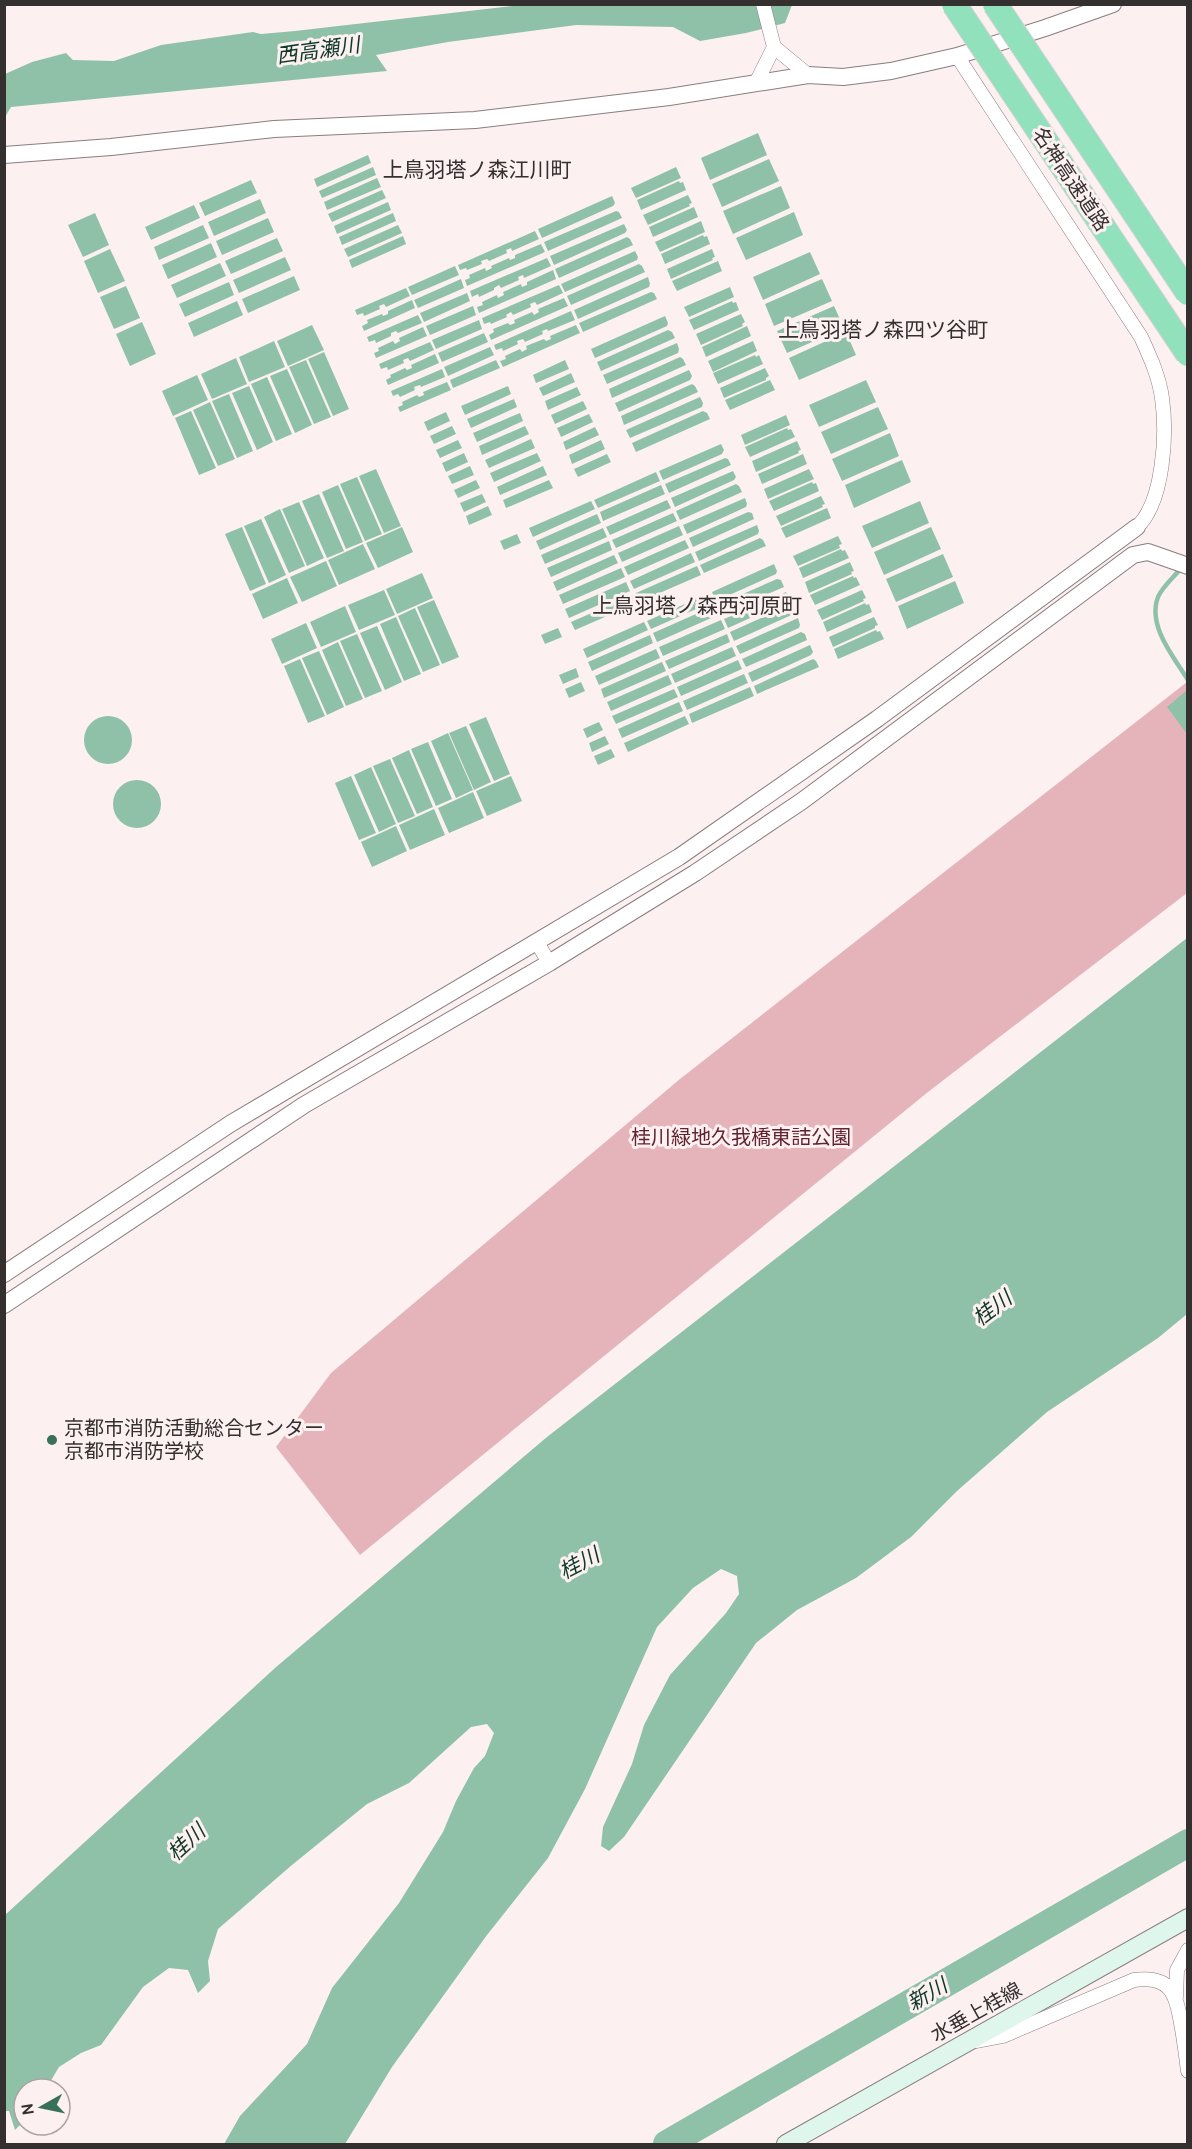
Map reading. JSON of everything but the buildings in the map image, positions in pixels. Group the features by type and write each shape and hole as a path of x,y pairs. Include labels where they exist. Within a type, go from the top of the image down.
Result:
{"highway":[{"name":"名神高速道路","path":"954,4 1188,354"},
{"name":"名神高速道路","path":"995,4 1188,293"}],"main road":[{"name":"水垂上桂線","path":"786,2145 1188,1918"}],"street":[{"path":"763,4 774,47 808,75"},
{"path":"4,155 111,147 274,129 475,120 669,97 808,75 843,77 891,71 957,56 1113,4"},
{"path":"756,83 774,47"},
{"path":"4,1274 230,1124 679,857 877,719 1137,527 1146,518 1160,473 1164,429 1162,397 1154,367 1141,337 957,56"},
{"path":"4,1305 304,1105 549,963 695,873 802,801 1133,555 1148,552 1188,566"},
{"path":"537,942 549,963"},
{"path":"1188,1950 1177,1970 1176,1997 1188,2071"},
{"path":"966,2043 1003,2036 1134,1980 1151,1979 1162,1982 1176,1997"}],"green space":[{"name":"桂川緑地久我橋東詰公園","path":"1187,682 1187,893 928,1092 360,1555 276,1447 331,1373 680,1079"}],"water":[{"name":"西高瀬川","path":"521,5 792,5 785,23 700,41 673,27 576,25 448,42 376,55 387,71 11,107 5,117 5,74 32,62 66,53 73,60 114,61 161,45 253,32 261,34 295,31"},
{"path":"758,133 767,155 710,180 701,158"},
{"path":"368,155 371,163 317,187 314,179"},
{"path":"769,159 779,181 722,207 712,184"},
{"path":"373,167 376,175 322,198 319,191"},
{"path":"676,167 681,178 636,198 631,188"},
{"path":"377,178 381,187 327,210 324,202"},
{"path":"251,180 257,193 205,216 199,203"},
{"path":"679,181 683,182 686,190 641,210 637,200"},
{"path":"781,186 790,208 733,234 723,211"},
{"path":"382,190 386,198 332,222 328,214"},
{"path":"688,195 692,203 689,204 690,206 648,225 643,215"},
{"path":"612,196 615,203 613,206 542,238 538,229"},
{"path":"260,199 266,213 214,236 208,222"},
{"path":"388,202 391,210 337,234 334,226"},
{"path":"194,205 200,218 151,240 145,227"},
{"path":"694,207 698,217 653,237 649,227"},
{"path":"616,211 622,218 548,251 544,242"},
{"path":"794,212 803,235 746,260 736,238"},
{"path":"95,213 109,245 83,257 68,225"},
{"path":"393,213 396,221 342,245 339,237"},
{"path":"268,218 274,232 222,255 216,241"},
{"path":"701,221 705,232 660,252 655,242"},
{"path":"624,224 627,230 625,233 554,265 550,256"},
{"path":"203,225 209,238 159,260 154,247"},
{"path":"398,225 402,233 348,257 344,249"},
{"path":"535,231 539,239 512,251 511,248 506,250 507,253 489,261 487,259 481,261 482,264 467,270 466,268 460,270 458,265"},
{"path":"703,235 707,236 710,244 665,264 661,254"},
{"path":"403,236 406,244 352,268 349,260"},
{"path":"627,237 633,245 559,278 555,269"},
{"path":"277,238 283,251 231,274 225,261"},
{"path":"211,243 217,257 168,279 162,265"},
{"path":"541,244 545,252 467,286 465,280 470,278 469,275 485,268 486,271 492,268 491,266 509,258 510,260 515,258 515,255"},
{"path":"110,249 125,281 98,293 84,261"},
{"path":"712,249 715,257 712,258 713,260 671,279 667,269"},
{"path":"635,251 637,260 565,292 561,284"},
{"path":"810,252 820,274 763,300 753,277"},
{"path":"285,257 291,270 239,293 233,280"},
{"path":"547,258 551,266 524,278 523,275 518,277 519,280 501,288 499,285 479,297 478,294 472,297 470,291"},
{"path":"718,261 722,271 677,291 672,281"},
{"path":"220,263 226,276 177,298 171,285"},
{"path":"639,264 645,272 571,305 567,296"},
{"path":"455,266 459,275 412,295 408,287"},
{"path":"553,270 556,279 479,313 477,307 483,305 482,302 497,295 498,298 504,295 503,292 521,284 522,287 527,285 527,282"},
{"path":"294,276 300,290 248,313 242,299"},
{"path":"648,277 649,287 578,319 574,310"},
{"path":"461,279 464,288 418,308 414,300"},
{"path":"822,279 832,301 774,326 765,304"},
{"path":"229,282 234,295 185,317 179,304"},
{"path":"559,285 563,293 537,305 535,302 530,304 531,307 513,315 511,312 506,315 507,317 491,324 490,322 484,324 482,318"},
{"path":"126,286 140,318 114,329 100,297"},
{"path":"730,287 734,297 689,317 684,307"},
{"path":"406,288 410,296 386,307 384,304 379,306 380,309 364,316 363,313 357,315 355,310"},
{"path":"651,292 657,299 583,332 579,323"},
{"path":"467,293 470,301 424,322 420,313"},
{"path":"564,298 568,306 491,340 489,335 494,332 493,329 508,323 510,325 515,323 514,320 532,312 534,315 539,312 538,309"},
{"path":"412,300 415,308 364,331 362,326 368,323 367,320 388,314 388,311"},
{"path":"237,301 243,315 194,337 188,323"},
{"path":"732,301 736,302 739,310 694,330 689,320"},
{"path":"473,306 476,315 430,335 426,326"},
{"path":"834,306 844,328 787,353 777,331"},
{"path":"571,311 575,320 548,331 547,329 542,331 543,334 525,342 523,339 517,341 518,344 503,351 502,348 496,350 494,345"},
{"path":"741,314 745,322 743,326 701,345 696,334"},
{"path":"418,315 422,323 398,333 396,331 391,333 391,336 376,343 375,340 369,342 367,337"},
{"path":"665,316 667,326 595,358 591,349"},
{"path":"479,320 482,329 436,349 432,340"},
{"path":"142,322 156,354 130,366 116,334"},
{"path":"312,325 324,350 288,366 277,341"},
{"path":"576,325 580,333 503,367 500,361 506,359 505,356 520,349 522,352 527,349 526,346 544,339 546,341 551,339 550,336"},
{"path":"747,326 751,336 706,357 702,347"},
{"path":"423,327 427,336 376,358 374,353 379,351 378,348 393,341 395,344 400,341 399,338"},
{"path":"668,330 675,338 601,371 597,362"},
{"path":"846,332 856,355 799,380 789,358"},
{"path":"484,333 488,342 442,362 438,353"},
{"path":"274,341 285,367 249,382 239,357"},
{"path":"753,341 757,351 713,372 708,361"},
{"path":"430,342 434,350 410,361 408,358 403,360 404,363 388,370 387,367 381,369 379,364"},
{"path":"677,343 678,353 607,384 603,375"},
{"path":"490,347 494,355 448,376 444,367"},
{"path":"324,352 349,409 333,416 308,359"},
{"path":"435,354 439,363 388,385 386,380 391,377 390,375 405,368 407,370 412,368 411,365"},
{"path":"755,355 756,357 759,355 763,364 718,384 713,373"},
{"path":"680,357 686,365 612,398 609,389"},
{"path":"236,358 247,384 212,399 201,374"},
{"path":"306,360 331,417 314,424 289,367"},
{"path":"496,360 500,368 453,388 450,380"},
{"path":"565,360 569,369 536,383 533,375"},
{"path":"765,368 769,376 766,380 724,398 720,388"},
{"path":"287,369 312,425 295,433 270,376"},
{"path":"442,369 445,377 421,387 420,385 414,387 415,390 400,397 398,394 393,396 391,391"},
{"path":"689,370 692,376 690,380 619,412 615,403"},
{"path":"571,373 575,382 543,396 539,388"},
{"path":"197,375 208,400 173,416 162,391"},
{"path":"267,377 292,434 276,441 251,384"},
{"path":"770,380 775,390 730,410 725,400"},
{"path":"866,380 876,402 819,427 809,405"},
{"path":"447,382 451,390 400,412 398,407 403,405 402,402 417,395 419,397 424,395 423,392"},
{"path":"692,384 698,392 624,425 621,416"},
{"path":"249,386 273,442 257,450 232,393"},
{"path":"508,386 511,394 465,415 461,406"},
{"path":"577,387 581,395 548,410 545,401"},
{"path":"229,394 253,451 237,458 212,401"},
{"path":"700,397 702,407 630,438 626,430"},
{"path":"514,399 517,407 471,428 467,419"},
{"path":"583,401 587,409 555,424 551,415"},
{"path":"210,402 235,459 218,466 193,410"},
{"path":"878,407 888,429 831,454 821,432"},
{"path":"191,411 216,468 199,475 175,418"},
{"path":"703,411 710,419 636,452 632,443"},
{"path":"446,412 450,421 428,431 424,422"},
{"path":"520,413 523,421 477,442 473,433"},
{"path":"589,414 593,422 561,437 557,428"},
{"path":"786,415 790,425 745,445 741,435"},
{"path":"452,426 456,434 434,444 430,436"},
{"path":"525,426 529,434 482,455 479,446"},
{"path":"595,427 599,435 566,450 563,442"},
{"path":"787,428 791,429 795,437 750,457 745,447"},
{"path":"890,433 899,456 842,481 832,459"},
{"path":"531,439 535,448 489,468 485,460"},
{"path":"458,440 462,448 440,458 436,450"},
{"path":"601,440 605,449 572,464 569,455"},
{"path":"797,441 801,450 798,451 799,453 756,472 752,461"},
{"path":"721,444 724,450 722,454 663,480 659,471"},
{"path":"464,453 468,462 446,472 442,463"},
{"path":"537,453 541,461 494,482 490,473"},
{"path":"607,454 611,462 578,477 574,469"},
{"path":"803,454 807,464 762,484 758,474"},
{"path":"725,458 731,465 669,493 665,484"},
{"path":"902,460 911,482 854,508 845,485"},
{"path":"470,466 474,475 452,484 448,476"},
{"path":"543,466 547,475 500,495 497,487"},
{"path":"376,469 401,526 384,533 359,476"},
{"path":"809,469 814,479 768,499 764,489"},
{"path":"733,471 736,477 734,480 675,507 671,498"},
{"path":"656,472 660,481 598,508 594,500"},
{"path":"357,477 382,534 365,541 340,484"},
{"path":"476,480 480,488 458,498 454,490"},
{"path":"549,480 553,488 506,508 503,500"},
{"path":"812,482 816,483 819,491 774,511 769,501"},
{"path":"736,484 742,492 680,520 676,511"},
{"path":"338,485 363,542 346,549 322,492"},
{"path":"661,485 665,494 603,521 600,512"},
{"path":"319,494 344,551 327,558 302,501"},
{"path":"482,494 486,502 464,512 460,503"},
{"path":"821,496 825,504 822,505 823,507 781,526 776,516"},
{"path":"745,498 746,507 687,534 683,525"},
{"path":"667,500 671,508 610,535 606,527"},
{"path":"591,501 595,509 533,537 529,528"},
{"path":"920,501 929,523 872,548 862,526"},
{"path":"299,502 324,558 307,566 282,509"},
{"path":"488,506 492,515 469,525 466,516"},
{"path":"827,508 831,518 786,538 781,528"},
{"path":"280,509 305,566 289,573 264,517"},
{"path":"748,512 752,513 754,519 693,547 689,538"},
{"path":"673,513 677,521 616,548 612,540"},
{"path":"597,514 601,523 540,550 536,541"},
{"path":"261,519 286,575 269,583 244,526"},
{"path":"757,525 758,534 699,561 695,552"},
{"path":"679,526 683,535 622,562 618,553"},
{"path":"242,527 266,584 250,591 225,534"},
{"path":"402,527 413,552 378,568 366,543"},
{"path":"931,527 941,549 884,575 874,552"},
{"path":"603,528 607,537 545,564 541,555"},
{"path":"517,534 521,543 504,550 500,541"},
{"path":"838,536 842,544 839,545 840,548 798,566 793,556"},
{"path":"760,538 766,546 704,573 700,565"},
{"path":"685,540 689,548 628,575 624,567"},
{"path":"609,541 612,550 551,577 547,568"},
{"path":"363,544 375,569 339,585 328,560"},
{"path":"841,549 845,550 849,558 803,578 799,568"},
{"path":"691,553 695,562 634,589 630,581"},
{"path":"943,554 953,577 896,602 886,579"},
{"path":"614,555 618,563 557,591 553,582"},
{"path":"326,561 337,586 302,602 290,577"},
{"path":"850,562 854,571 851,572 852,574 809,593 805,582"},
{"path":"774,564 776,574 716,601 712,592"},
{"path":"697,566 701,575 639,602 636,593"},
{"path":"621,568 625,577 563,604 559,595"},
{"path":"422,573 433,598 397,614 386,589"},
{"path":"853,576 860,585 815,605 810,595"},
{"path":"287,578 298,603 263,619 252,594"},
{"path":"777,579 781,580 784,587 722,614 718,605"},
{"path":"955,581 964,603 907,629 898,606"},
{"path":"626,582 630,591 569,618 565,609"},
{"path":"384,590 395,615 359,630 348,605"},
{"path":"862,590 866,598 863,599 864,601 822,620 817,610"},
{"path":"786,592 788,601 728,628 724,619"},
{"path":"709,593 712,602 651,629 647,621"},
{"path":"633,595 637,603 575,630 571,622"},
{"path":"434,600 459,657 442,664 417,607"},
{"path":"865,603 869,604 872,612 827,632 823,622"},
{"path":"790,605 796,613 734,641 730,632"},
{"path":"345,606 356,632 321,647 310,622"},
{"path":"714,606 718,615 657,642 653,633"},
{"path":"415,608 440,665 423,672 398,616"},
{"path":"396,617 421,674 404,681 380,624"},
{"path":"874,617 878,625 875,628 833,647 829,637"},
{"path":"798,618 799,628 740,654 736,646"},
{"path":"721,620 725,629 663,656 659,647"},
{"path":"644,622 648,630 587,658 583,649"},
{"path":"306,623 317,648 282,664 271,639"},
{"path":"377,626 402,682 385,690 360,633"},
{"path":"558,628 562,637 545,644 541,635"},
{"path":"876,630 880,631 884,639 838,659 834,649"},
{"path":"801,632 805,634 807,640 746,667 742,659"},
{"path":"357,634 382,691 365,698 340,641"},
{"path":"727,634 730,642 669,669 665,661"},
{"path":"650,635 653,643 592,671 588,662"},
{"path":"338,642 363,699 346,706 322,650"},
{"path":"810,645 813,652 811,655 752,682 748,673"},
{"path":"732,647 736,656 675,683 671,674"},
{"path":"656,649 660,658 599,685 595,676"},
{"path":"319,651 344,707 327,715 302,658"},
{"path":"300,659 325,716 308,723 284,666"},
{"path":"813,659 819,667 757,694 754,686"},
{"path":"738,660 742,669 681,696 677,687"},
{"path":"662,662 666,671 604,698 601,689"},
{"path":"576,668 579,677 563,684 559,675"},
{"path":"744,674 748,683 687,710 683,701"},
{"path":"668,675 672,684 611,711 607,702"},
{"path":"581,682 585,691 569,698 565,689"},
{"path":"750,687 754,696 692,723 689,714"},
{"path":"674,689 678,697 616,724 612,716"},
{"path":"1187,690 1187,734 1167,707"},
{"path":"679,702 683,711 622,738 618,729"},
{"path":"108,716 125,723 132,740 125,757 108,764 91,757 84,740 91,723"},
{"path":"685,716 689,724 628,752 624,743"},
{"path":"486,717 510,774 494,781 469,724"},
{"path":"599,722 603,730 587,738 583,729"},
{"path":"466,726 491,782 474,790 449,733"},
{"path":"448,733 473,790 456,798 431,741"},
{"path":"605,736 609,744 592,752 589,743"},
{"path":"428,742 452,799 436,806 411,749"},
{"path":"611,749 615,757 598,765 594,756"},
{"path":"409,750 433,807 417,814 392,758"},
{"path":"390,759 415,816 398,823 373,766"},
{"path":"371,767 396,824 379,832 354,775"},
{"path":"351,776 376,833 359,840 335,783"},
{"path":"511,776 522,801 487,816 476,791"},
{"path":"137,780 154,787 161,804 154,821 137,828 120,821 113,804 120,787"},
{"path":"473,792 484,818 449,833 438,808"},
{"path":"434,809 445,835 410,850 399,825"},
{"path":"396,826 407,851 372,867 361,842"},
{"name":"桂川","path":"1187,938 1187,1314 1158,1338 1047,1412 957,1491 911,1537 856,1578 797,1610 756,1643 624,1837 609,1851 601,1846 603,1827 632,1764 644,1725 670,1675 726,1613 739,1594 737,1576 721,1569 693,1588 657,1627 585,1789 548,1858 487,1935 392,2067 345,2144 224,2144 240,2116 307,2044 332,1988 399,1903 443,1832 456,1801 474,1768 485,1756 494,1733 487,1724 471,1727 409,1783 367,1804 218,1929 208,1961 210,1981 198,1993 188,1970 169,1968 143,1987 101,2045 81,2053 59,2067 53,2077 12,2077 12,2120 9,2111 5,2111 5,1915 275,1668 547,1437"}],"waterway":[{"path":"1182,567 1160,593 1156,619 1169,651 1188,680"},
{"name":"新川","path":"667,2144 1188,1843"}],"place":[{"name":"京都市消防活動総合センター 京都市消防学校","path":"52,1440"}],"district":[{"name":"上鳥羽塔ノ森江川町","path":"477,169"},
{"name":"上鳥羽塔ノ森四ツ谷町","path":"883,329"},
{"name":"上鳥羽塔ノ森西河原町","path":"697,605"}]}
